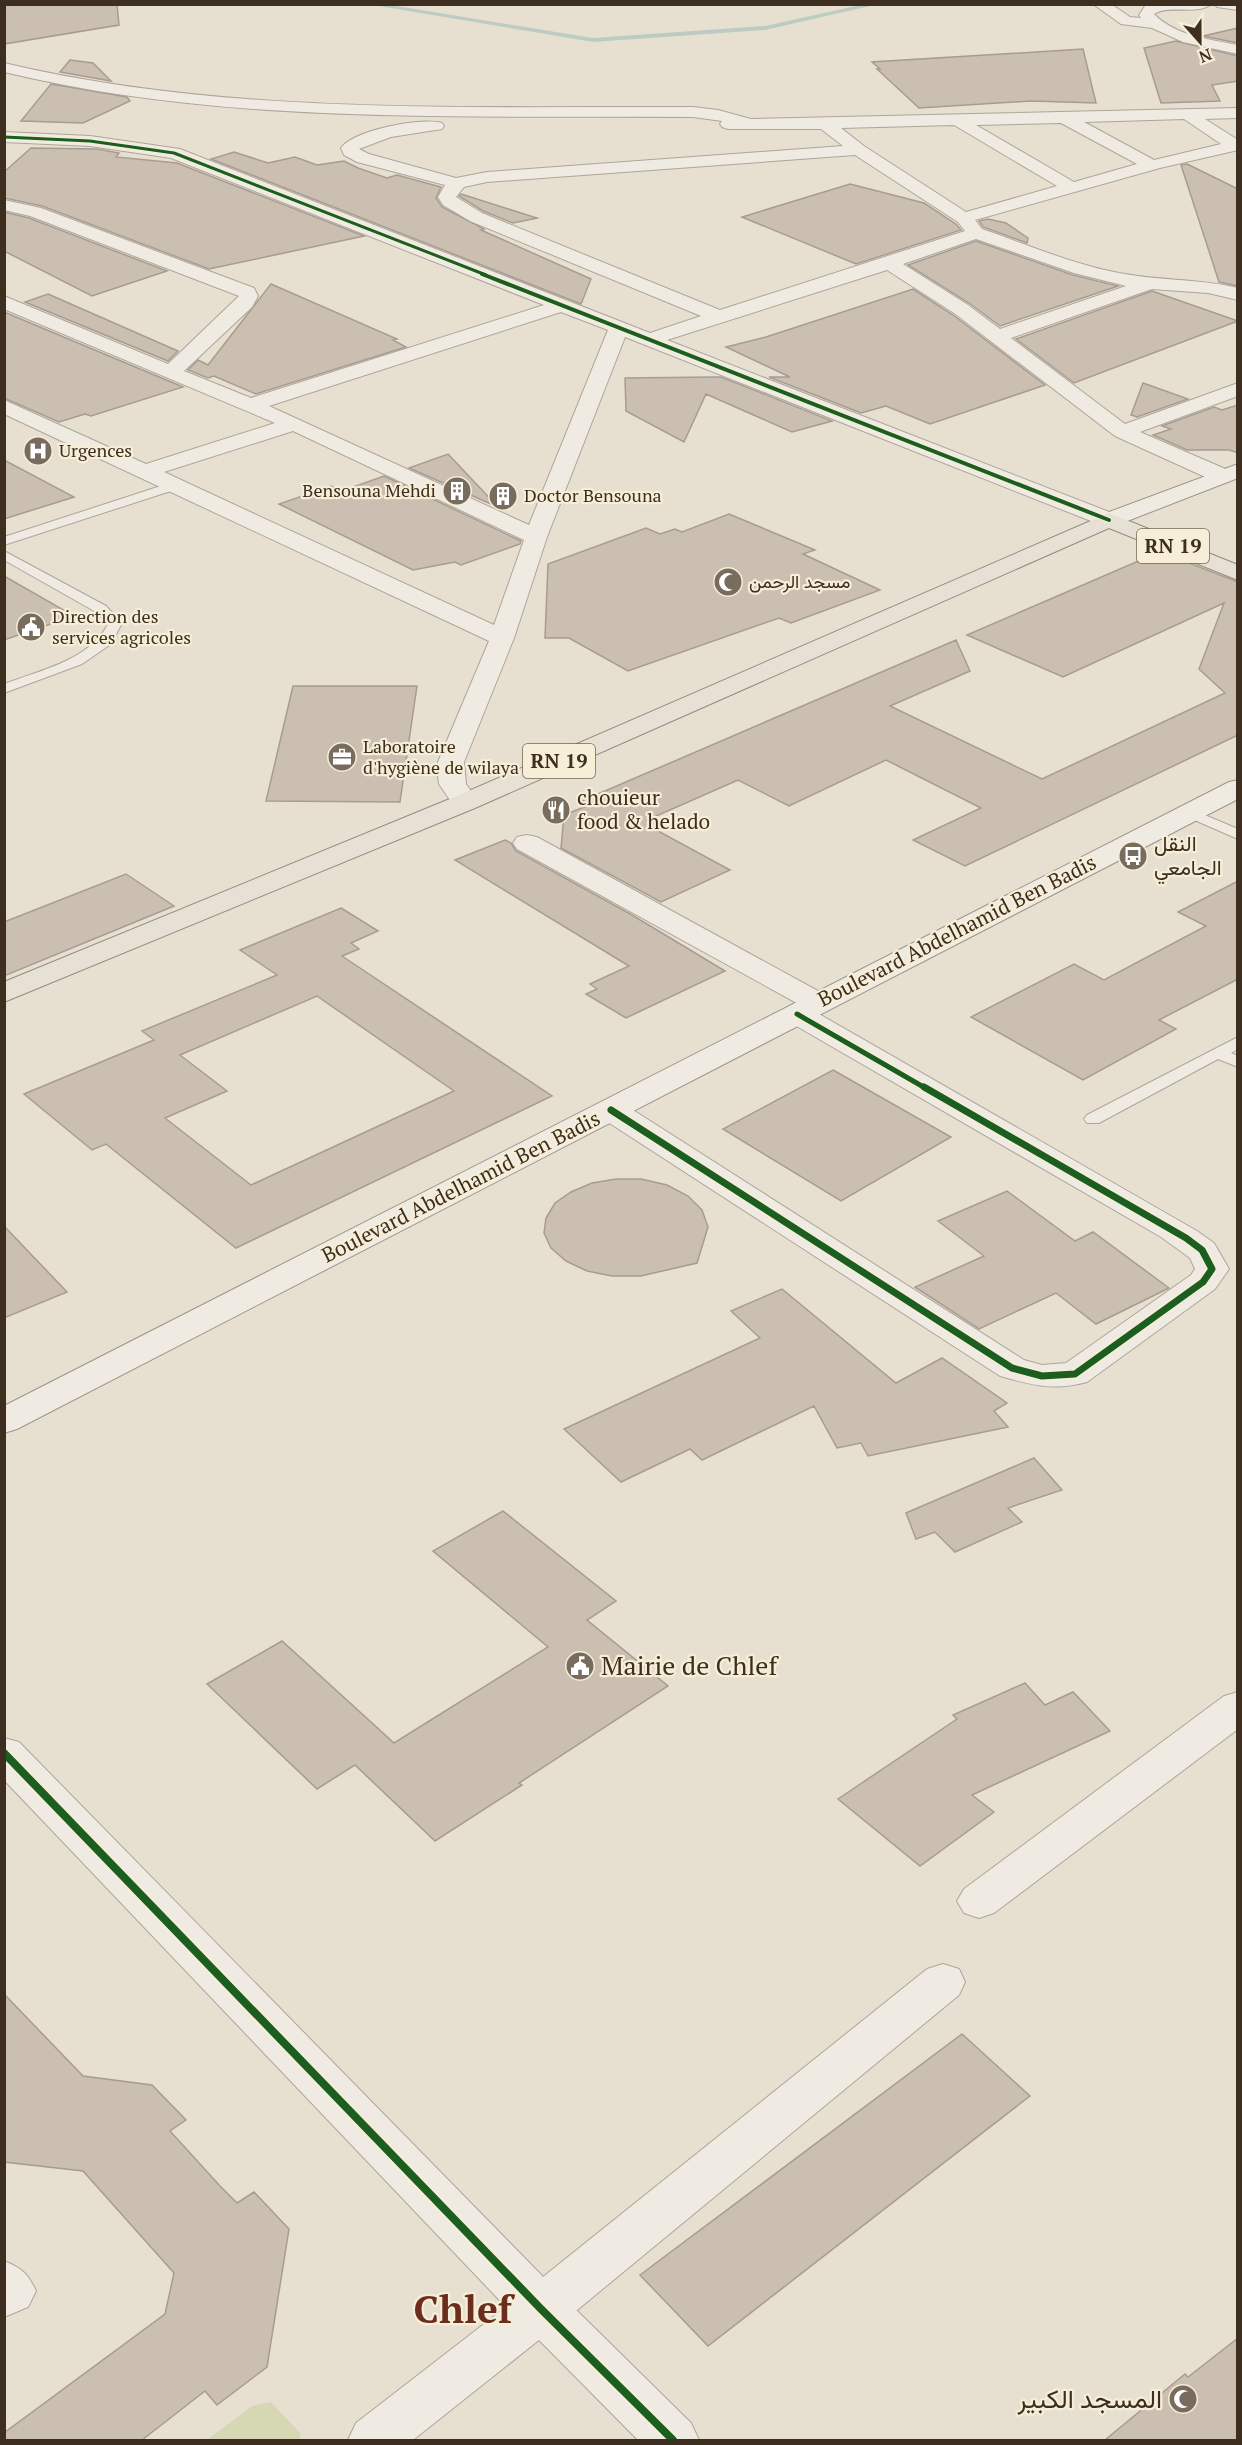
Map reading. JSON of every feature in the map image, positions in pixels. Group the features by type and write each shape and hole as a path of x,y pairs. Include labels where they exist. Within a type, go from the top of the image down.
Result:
{"main road":[{"name":"RN 19","path":"4,993 466,802 1109,520 1238,573"}],"street":[{"path":"1100,4 1126,21 1155,24 1188,38 1238,50"},
{"path":"1155,24 1146,15 1150,9 1170,5 1204,4"},
{"path":"1222,4 1238,6"},
{"path":"4,67 45,77 245,104 416,110 693,112 725,116 750,124"},
{"path":"858,150 512,175 456,183 363,158 350,152 349,148 383,135 434,126 825,124 1238,112"},
{"path":"964,218 1150,165 1235,146 1187,114"},
{"path":"1062,117 1150,165"},
{"path":"956,120 1070,187"},
{"path":"825,124 858,150 964,218 976,232 1114,278 1150,284 1211,288 1238,294"},
{"path":"4,138 90,141 174,153 1109,520 1230,473"},
{"path":"456,183 447,197 456,206 717,316"},
{"path":"4,205 35,212 247,292 249,296 244,303 172,371"},
{"path":"647,340 889,263 976,232"},
{"path":"889,263 961,309 1122,432 1230,473"},
{"path":"996,337 1150,284"},
{"path":"4,302 251,405 536,537"},
{"path":"251,405 559,306"},
{"path":"466,802 449,780 451,762 502,638 536,537 618,329"},
{"path":"1122,432 1238,389"},
{"path":"4,406 502,638"},
{"path":"143,472 294,424"},
{"name":"Boulevard Abdelhamid Ben Badis","path":"4,1421 1188,812 1233,795"},
{"path":"527,843 808,1008 1200,1246 1210,1260 1212,1269 1203,1282 1075,1374 1042,1376 1012,1368 611,1110"},
{"path":"979,1901 1238,1707"},
{"path":"4,1753 541,2310 673,2440"},
{"path":"374,2440 541,2310 943,1982"},
{"path":"4,2283 11,2291 4,2295"}],"lane":[{"path":"4,541 173,486"},
{"path":"4,555 101,609 115,623 106,641 77,661 4,689"},
{"path":"1188,812 1238,835"},
{"path":"1093,1119 1238,1042"},
{"path":"1218,1053 1238,1062"}],"green space":[{"path":"271,2402 301,2434 299,2440 207,2440 252,2406"}],"building":[{"path":"4,4 117,4 119,25 4,44"},
{"path":"1238,28 1238,43 1203,36"},
{"path":"1176,41 1238,56 1238,81 1212,85 1220,101 1161,103 1144,48"},
{"path":"1083,49 1096,103 1031,101 919,108 872,62"},
{"path":"70,60 93,63 111,81 60,72"},
{"path":"51,84 127,97 130,101 83,123 21,121"},
{"path":"31,148 97,149 119,153 116,157 177,163 364,236 209,269 42,206 4,198 4,172"},
{"path":"234,152 268,163 295,157 317,165 344,161 387,178 397,175 441,187 436,198 442,207 484,229 481,230 591,279 581,304 211,159"},
{"path":"1187,164 1238,189 1238,286 1219,282 1181,165"},
{"path":"850,184 924,203 956,224 961,230 856,264 742,217"},
{"path":"461,194 537,218 513,223 483,211 459,196"},
{"path":"4,212 29,218 167,271 92,296 4,251"},
{"path":"988,219 1006,223 1028,238 1027,243 983,227 979,221"},
{"path":"976,241 1073,275 1118,286 1000,326 969,303 908,265"},
{"path":"271,284 397,339 393,340 406,347 256,394 214,376 208,378 188,370 198,360 208,365"},
{"path":"913,289 953,315 1045,385 930,424 886,406 861,413 769,377 790,377 726,347 766,337"},
{"path":"1152,291 1238,321 1074,383 1016,339"},
{"path":"48,294 178,351 168,361 25,302"},
{"path":"4,312 183,387 91,416 85,414 59,422 4,398"},
{"path":"721,377 832,421 792,432 706,394 684,442 626,411 625,378"},
{"path":"1143,383 1188,399 1137,417 1131,415"},
{"path":"1238,405 1238,453 1229,450 1187,450 1153,435 1171,429 1162,426 1214,407 1222,410"},
{"path":"448,454 498,507 409,468"},
{"path":"4,460 74,497 4,519"},
{"path":"384,476 521,541 520,544 461,565 455,562 413,570 279,504 331,486 342,491"},
{"path":"729,514 815,550 803,554 880,590 791,623 779,618 628,671 569,638 545,638 548,564 646,528 660,534 675,529 682,532"},
{"path":"1143,559 1179,559 1238,582 1238,735 965,866 913,840 981,808 886,760 789,806 738,780 647,820 663,828 658,831 730,870 661,902 561,848 564,815 594,803 577,803 956,640 970,671 890,706 1042,779 1225,693 1199,669 1224,603 1063,677 967,635"},
{"path":"4,576 74,616 4,640"},
{"name":"Laboratoire d'hygiène de wilaya","path":"293,686 417,686 400,802 266,801"},
{"path":"505,840 511,843 516,851 632,915 725,971 626,1018 586,994 597,989 590,984 629,966 455,860"},
{"path":"126,874 174,906 4,976 4,922"},
{"path":"1238,881 1238,979 1159,1020 1176,1029 1083,1080 971,1017 1074,964 1104,980 1206,926 1178,912"},
{"path":"341,908 378,931 351,943 359,949 342,956 552,1096 236,1248 106,1144 92,1150 24,1094 154,1040 142,1031 277,975 240,950","holes":["317,996 454,1091 251,1185 165,1118 227,1091 180,1055"]},
{"path":"833,1070 951,1137 841,1201 723,1129"},
{"path":"616,1179 641,1179 667,1185 688,1196 702,1210 708,1227 697,1263 641,1276 612,1276 587,1271 566,1261 551,1248 544,1233 546,1218 555,1203 571,1192 592,1183"},
{"path":"1007,1191 1075,1241 1093,1232 1169,1288 1096,1324 1056,1293 979,1329 915,1287 984,1256 938,1221"},
{"path":"4,1226 67,1292 4,1318"},
{"path":"782,1289 896,1383 942,1358 1007,1403 994,1411 1008,1427 868,1456 861,1443 837,1448 814,1406 702,1460 690,1449 621,1482 564,1429 760,1338 731,1311"},
{"path":"1034,1458 1062,1490 1008,1508 1022,1522 955,1552 935,1532 916,1539 906,1513"},
{"name":"Mairie de Chlef","path":"503,1511 616,1601 587,1620 668,1686 435,1841 355,1765 317,1789 207,1684 282,1641 394,1743 548,1647 433,1551"},
{"path":"1025,1683 1045,1705 1073,1692 1110,1731 972,1795 994,1812 920,1866 838,1799 957,1719 953,1715"},
{"path":"4,1994 83,2076 152,2085 186,2120 170,2131 220,2186 237,2203 254,2192 289,2229 267,2367 217,2405 205,2391 142,2440 4,2440 4,2433 165,2314 174,2273 83,2171 4,2162"},
{"path":"962,2034 1030,2096 708,2346 640,2275"},
{"name":"المسجد الكبير","path":"1238,2338 1238,2440 1105,2440 1185,2374 1188,2377"}],"waterway":[{"path":"370,4 593,40 765,28 876,4"}],"cycle path":[{"path":"4,137 90,141 174,153 1109,520"},
{"path":"611,1110 1012,1368 1042,1376 1075,1374 1203,1282 1212,1269 1202,1250 1173,1230 797,1014"},
{"path":"4,1753 541,2309 673,2440"}],"place":[{"name":"Urgences","path":"38,451"},
{"name":"Bensouna Mehdi","path":"457,491"},
{"name":"Doctor Bensouna","path":"503,496"},
{"name":"مسجد الرحمن","path":"728,582"},
{"name":"Direction des services agricoles","path":"31,627"},
{"name":"Laboratoire d'hygiène de wilaya","path":"342,757"},
{"name":"chouieur food & helado","path":"556,810"},
{"name":"النقل الجامعي","path":"1133,856"},
{"name":"Mairie de Chlef","path":"580,1666"},
{"name":"المسجد الكبير","path":"1183,2399"}],"district":[{"name":"Chlef","path":"463,2309"}]}
